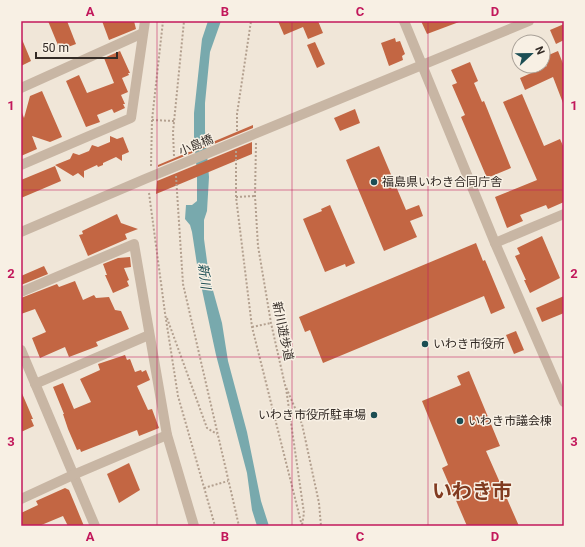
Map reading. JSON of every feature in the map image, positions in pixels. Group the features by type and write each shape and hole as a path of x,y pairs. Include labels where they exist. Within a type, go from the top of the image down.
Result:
{"street":[{"path":"21,165 130,118 145,21"},
{"path":"404,21 495,243 564,402"},
{"name":"小島橋","path":"21,232 530,21"},
{"path":"21,88 143,33"},
{"path":"495,243 564,214"},
{"path":"21,292 134,244 167,435 194,526"},
{"path":"35,384 149,335"},
{"path":"21,350 95,526"},
{"path":"21,499 167,435"}],"path":[{"path":"150,169 152,120 163,21"},
{"path":"175,162 173,132 184,21"},
{"path":"237,136 237,114 251,21"},
{"path":"152,120 174,121"},
{"name":"新川遊歩道","path":"256,134 255,196 258,246 271,323 285,385 302,424 319,503 321,526"},
{"path":"236,144 236,197 252,327 302,526"},
{"path":"175,170 183,284 239,526"},
{"path":"149,193 178,396 215,526"},
{"path":"236,197 255,196"},
{"path":"165,313 207,428 217,434"},
{"path":"252,327 271,323"},
{"path":"285,385 304,513 302,526"},
{"path":"204,488 228,480"}],"water":[{"name":"新川","path":"208,21 221,21 210,52 205,103 205,131 209,177 207,211 204,220 204,239 209,276 222,323 228,361 247,432 261,501 269,526 257,526 252,510 247,473 216,355 198,271 192,232 190,225 185,219 186,205 192,205 197,201 194,113 202,39"}],"building":[{"path":"48,21 67,21 76,44 60,50"},
{"path":"102,21 134,21 136,29 109,40"},
{"path":"278,21 318,21 323,33 308,39 303,27 284,35"},
{"path":"421,21 459,21 459,22 427,34"},
{"path":"564,24 564,40 556,44 550,30"},
{"path":"21,37 31,61 21,66"},
{"path":"395,38 396,42 400,41 405,54 402,56 403,60 389,66 381,43"},
{"path":"315,42 325,64 317,68 307,45"},
{"path":"120,51 130,73 122,78 128,92 121,95 125,108 114,113 112,109 97,115 100,122 86,127 66,81 79,75 87,93 114,83 104,58"},
{"path":"558,51 564,66 564,103 553,77 525,90 520,78 529,74 551,74 551,54"},
{"path":"470,62 478,81 474,83 482,102 484,101 511,168 487,178 461,117 465,115 452,85 457,83 451,70"},
{"path":"42,91 62,137 50,142 32,136 37,149 21,156 21,110 24,118 30,96"},
{"path":"522,94 544,146 560,139 564,148 564,202 548,209 546,205 520,215 523,221 507,228 495,197 537,180 503,102"},
{"path":"355,109 360,123 340,131 334,118"},
{"path":"253,125 253,128 158,167 158,165"},
{"path":"110,136 117,139 123,137 129,152 122,155 122,161 116,157 103,163 103,165 98,167 97,165 84,171 84,178 78,173 73,176 55,165 70,159 73,153 79,155 89,151 92,145 98,147 110,142"},
{"path":"252,142 252,154 156,194 157,181"},
{"name":"福島県いわき合同庁舎","path":"379,146 406,210 419,205 423,216 410,221 417,237 384,251 346,160"},
{"path":"55,166 61,181 21,198 21,180"},
{"path":"330,205 355,263 346,267 345,264 325,272 303,219 322,211 321,209"},
{"path":"117,214 121,223 138,229 125,234 127,239 88,256 79,235 83,234 82,231"},
{"path":"542,236 560,278 530,293 515,256 520,254 517,248"},
{"path":"476,243 483,261 485,260 505,308 491,314 484,296 323,363 310,330 305,332 299,317"},
{"path":"130,257 131,267 124,268 129,280 127,281 129,286 113,293 105,275 107,275 103,264 118,258"},
{"path":"44,266 48,274 21,285 21,276"},
{"path":"75,281 83,300 94,295 96,298 109,297 115,310 121,311 129,329 96,342 98,346 69,357 65,347 40,358 32,338 46,332 35,309 21,314 21,298 57,284 59,287"},
{"path":"564,296 564,313 542,322 536,308"},
{"path":"516,331 524,350 514,354 506,335"},
{"path":"125,355 127,360 130,359 135,372 141,370 142,372 146,370 150,380 137,386 148,410 152,409 159,428 139,436 137,430 81,452 80,449 77,450 53,387 63,383 74,409 91,402 80,379 100,370 98,364"},
{"path":"469,371 500,446 486,451 519,526 467,526 442,468 448,465 422,401 461,385 457,376"},
{"path":"21,391 33,419 31,419 34,426 21,432"},
{"path":"129,463 140,490 119,503 107,474"},
{"path":"65,488 69,490 84,526 68,526 63,516 39,526 21,526 21,513 38,505 36,501"}],"place":[{"name":"福島県いわき合同庁舎","path":"374,182"},
{"name":"いわき市役所","path":"425,344"},
{"name":"いわき市役所駐車場","path":"374,415"},
{"name":"いわき市議会棟","path":"460,421"}],"district":[{"name":"いわき市","path":"472,491"}]}
